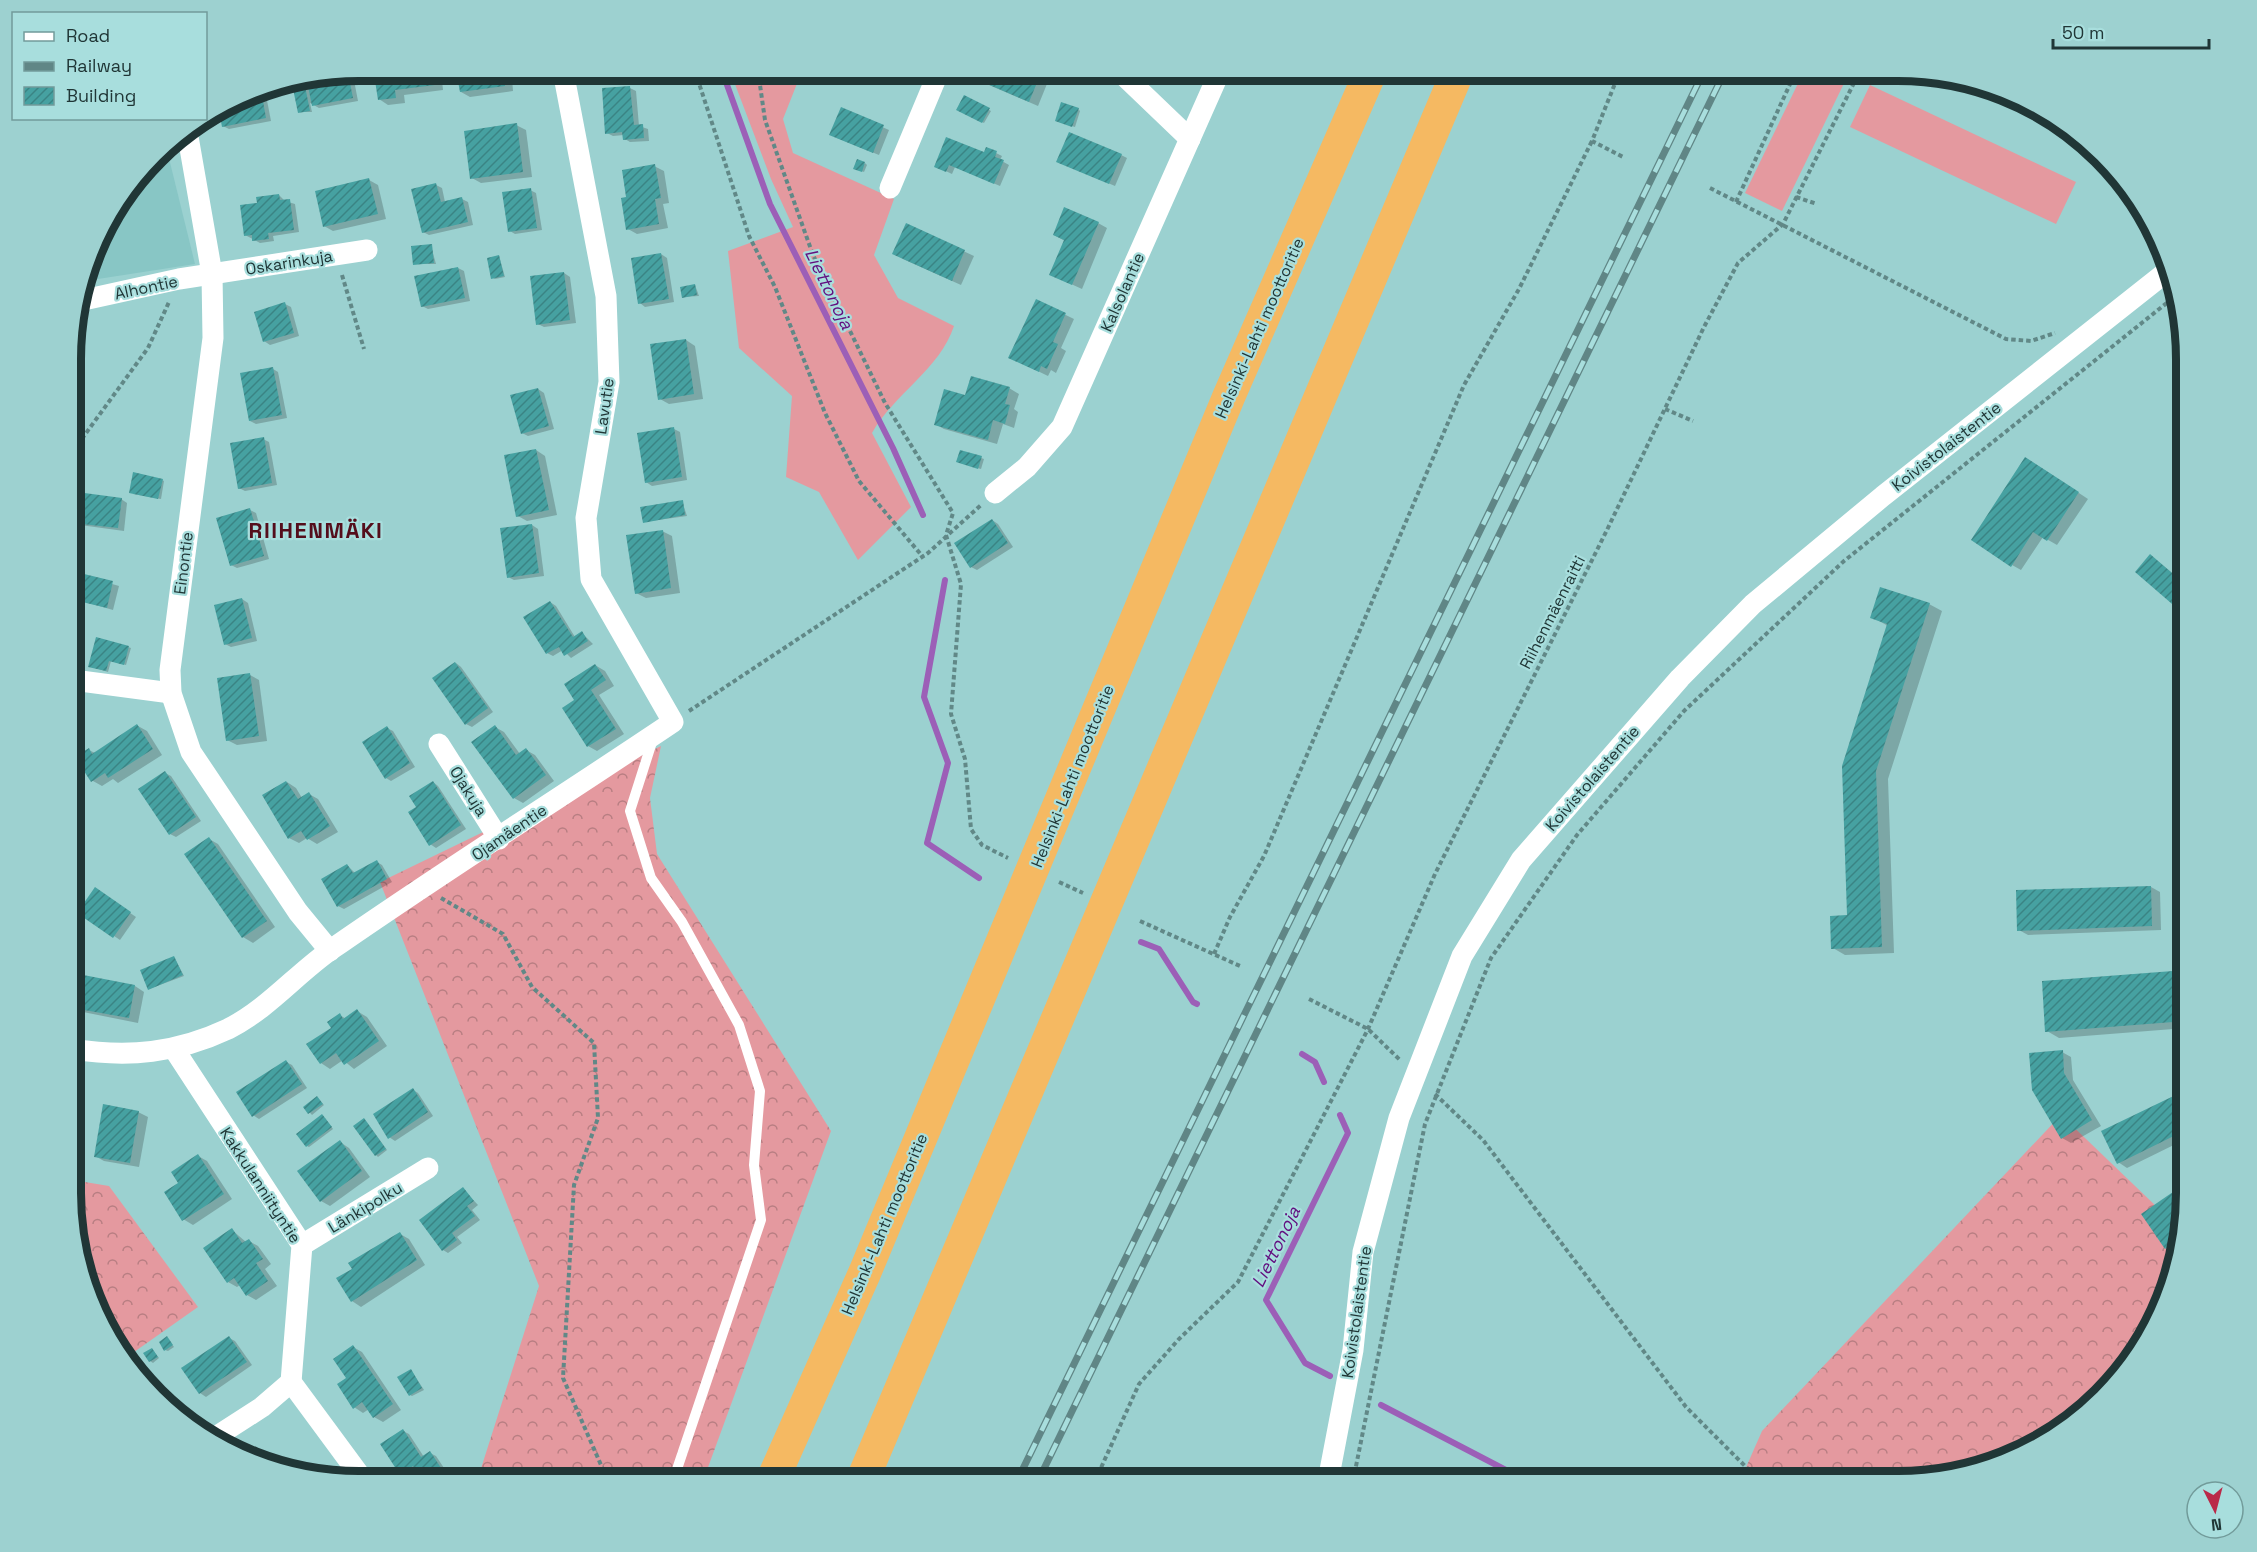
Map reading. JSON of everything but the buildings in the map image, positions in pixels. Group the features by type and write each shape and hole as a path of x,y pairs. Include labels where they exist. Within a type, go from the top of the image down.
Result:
{"highway":[{"name":"Helsinki-Lahti moottoritie","path":"776,1471 870,1261 1229,396 1367,81"},
{"path":"866,1471 1454,81"}],"street":[{"name":"Lavutie","path":"565,81 606,296 609,381 586,518 591,579 673,722"},
{"path":"890,188 935,81"},
{"path":"1129,81 1190,139"},
{"name":"Kalsolantie","path":"994,493 1027,467 1062,427 1216,81"},
{"name":"Einontie","path":"188,139 212,274 213,338 170,670 171,693 191,752 298,912 330,951"},
{"name":"Oskarinkuja","path":"212,274 367,250"},
{"name":"Alhontie","path":"87,300 179,279 212,274"},
{"name":"Koivistolaistentie","path":"1330,1471 1353,1350 1363,1252 1399,1118 1462,956 1521,860 1680,678 1753,604 1883,495 2163,275"},
{"path":"81,681 171,693"},
{"name":"Ojamäentie","path":"81,1050 135,1055 174,1049 229,1028 278,996 330,951 673,722"},
{"name":"Ojakuja","path":"439,744 499,838"},
{"name":"Kakkulanniityntie","path":"174,1049 302,1245 291,1382"},
{"name":"Länkipolku","path":"302,1245 428,1168"},
{"path":"220,1434 262,1407 291,1382 357,1471"}],"lane":[{"path":"654,735 630,810 651,878 682,922 739,1025 760,1091 754,1165 761,1220 676,1471"}],"path":[{"path":"698,81 749,236 775,287 825,413 860,481 923,557"},
{"path":"759,81 765,120 813,255 885,403 953,513 946,535 961,584 951,714 965,759 971,829 982,845 1008,858"},
{"path":"1214,954 1230,917 1264,856 1464,385 1519,290 1592,141 1616,81"},
{"path":"1736,202 1791,81"},
{"path":"1783,224 1855,81"},
{"path":"1592,141 1625,158"},
{"path":"1710,188 2006,339 2031,341 2064,329"},
{"path":"1796,197 1816,204"},
{"name":"Riihenmäenraitti","path":"1100,1471 1139,1384 1179,1339 1238,1282 1368,1029 1435,873 1738,263 1783,224"},
{"path":"336,255 364,349"},
{"path":"81,440 148,348 179,279"},
{"path":"1355,1471 1425,1124 1491,958 1577,835 1683,711 1726,668 1861,546 2170,300"},
{"path":"1665,409 1693,421"},
{"path":"673,722 923,557 994,493"},
{"path":"1059,882 1088,895"},
{"path":"425,888 471,918 504,934 532,987 594,1043 598,1118 574,1185 563,1378 604,1471"},
{"path":"1140,921 1240,966"},
{"path":"1309,999 1368,1029"},
{"path":"1436,1095 1483,1140 1686,1407 1750,1471"}],"shaded area":[{"path":"169,156 195,264 93,280 118,220 138,190"}],"green space":[{"path":"734,81 798,81 783,119 793,153 894,199 874,255 898,298 954,326 938,355 881,419 872,433 911,507 858,560 819,492 786,477 792,396 739,348 728,251 793,227 771,179"},
{"path":"1799,81 1845,81 1782,211 1745,193"},
{"path":"1870,85 2076,182 2056,224 1850,127"},
{"path":"661,746 650,798 657,854 831,1131 707,1471 480,1471 539,1286 380,882"},
{"path":"2061,1115 2174,1224 2167,1265 2155,1299 2139,1332 2119,1362 2095,1390 2067,1414 2037,1434 2004,1450 1970,1462 1934,1469 1744,1471 1762,1431"},
{"path":"81,1181 109,1186 198,1307 132,1353 110,1316 90,1265 83,1229"}],"waterway":[{"name":"Liettonoja","path":"726,81 770,204 893,448 923,515"},
{"name":"Liettonoja","path":"945,580 924,697 948,763 927,843 979,878"},
{"name":"Liettonoja","path":"1141,942 1159,949 1193,1002 1197,1004"},
{"name":"Liettonoja","path":"1302,1054 1315,1062 1324,1082"},
{"name":"Liettonoja","path":"1330,1376 1305,1363 1266,1300 1348,1133 1340,1115"},
{"name":"Liettonoja","path":"1381,1405 1508,1471"}],"railway":[{"path":"1022,1471 1699,81"},
{"path":"1043,1471 1720,81"}],"district":[{"name":"RIIHENMÄKI","path":"316,530"}]}
